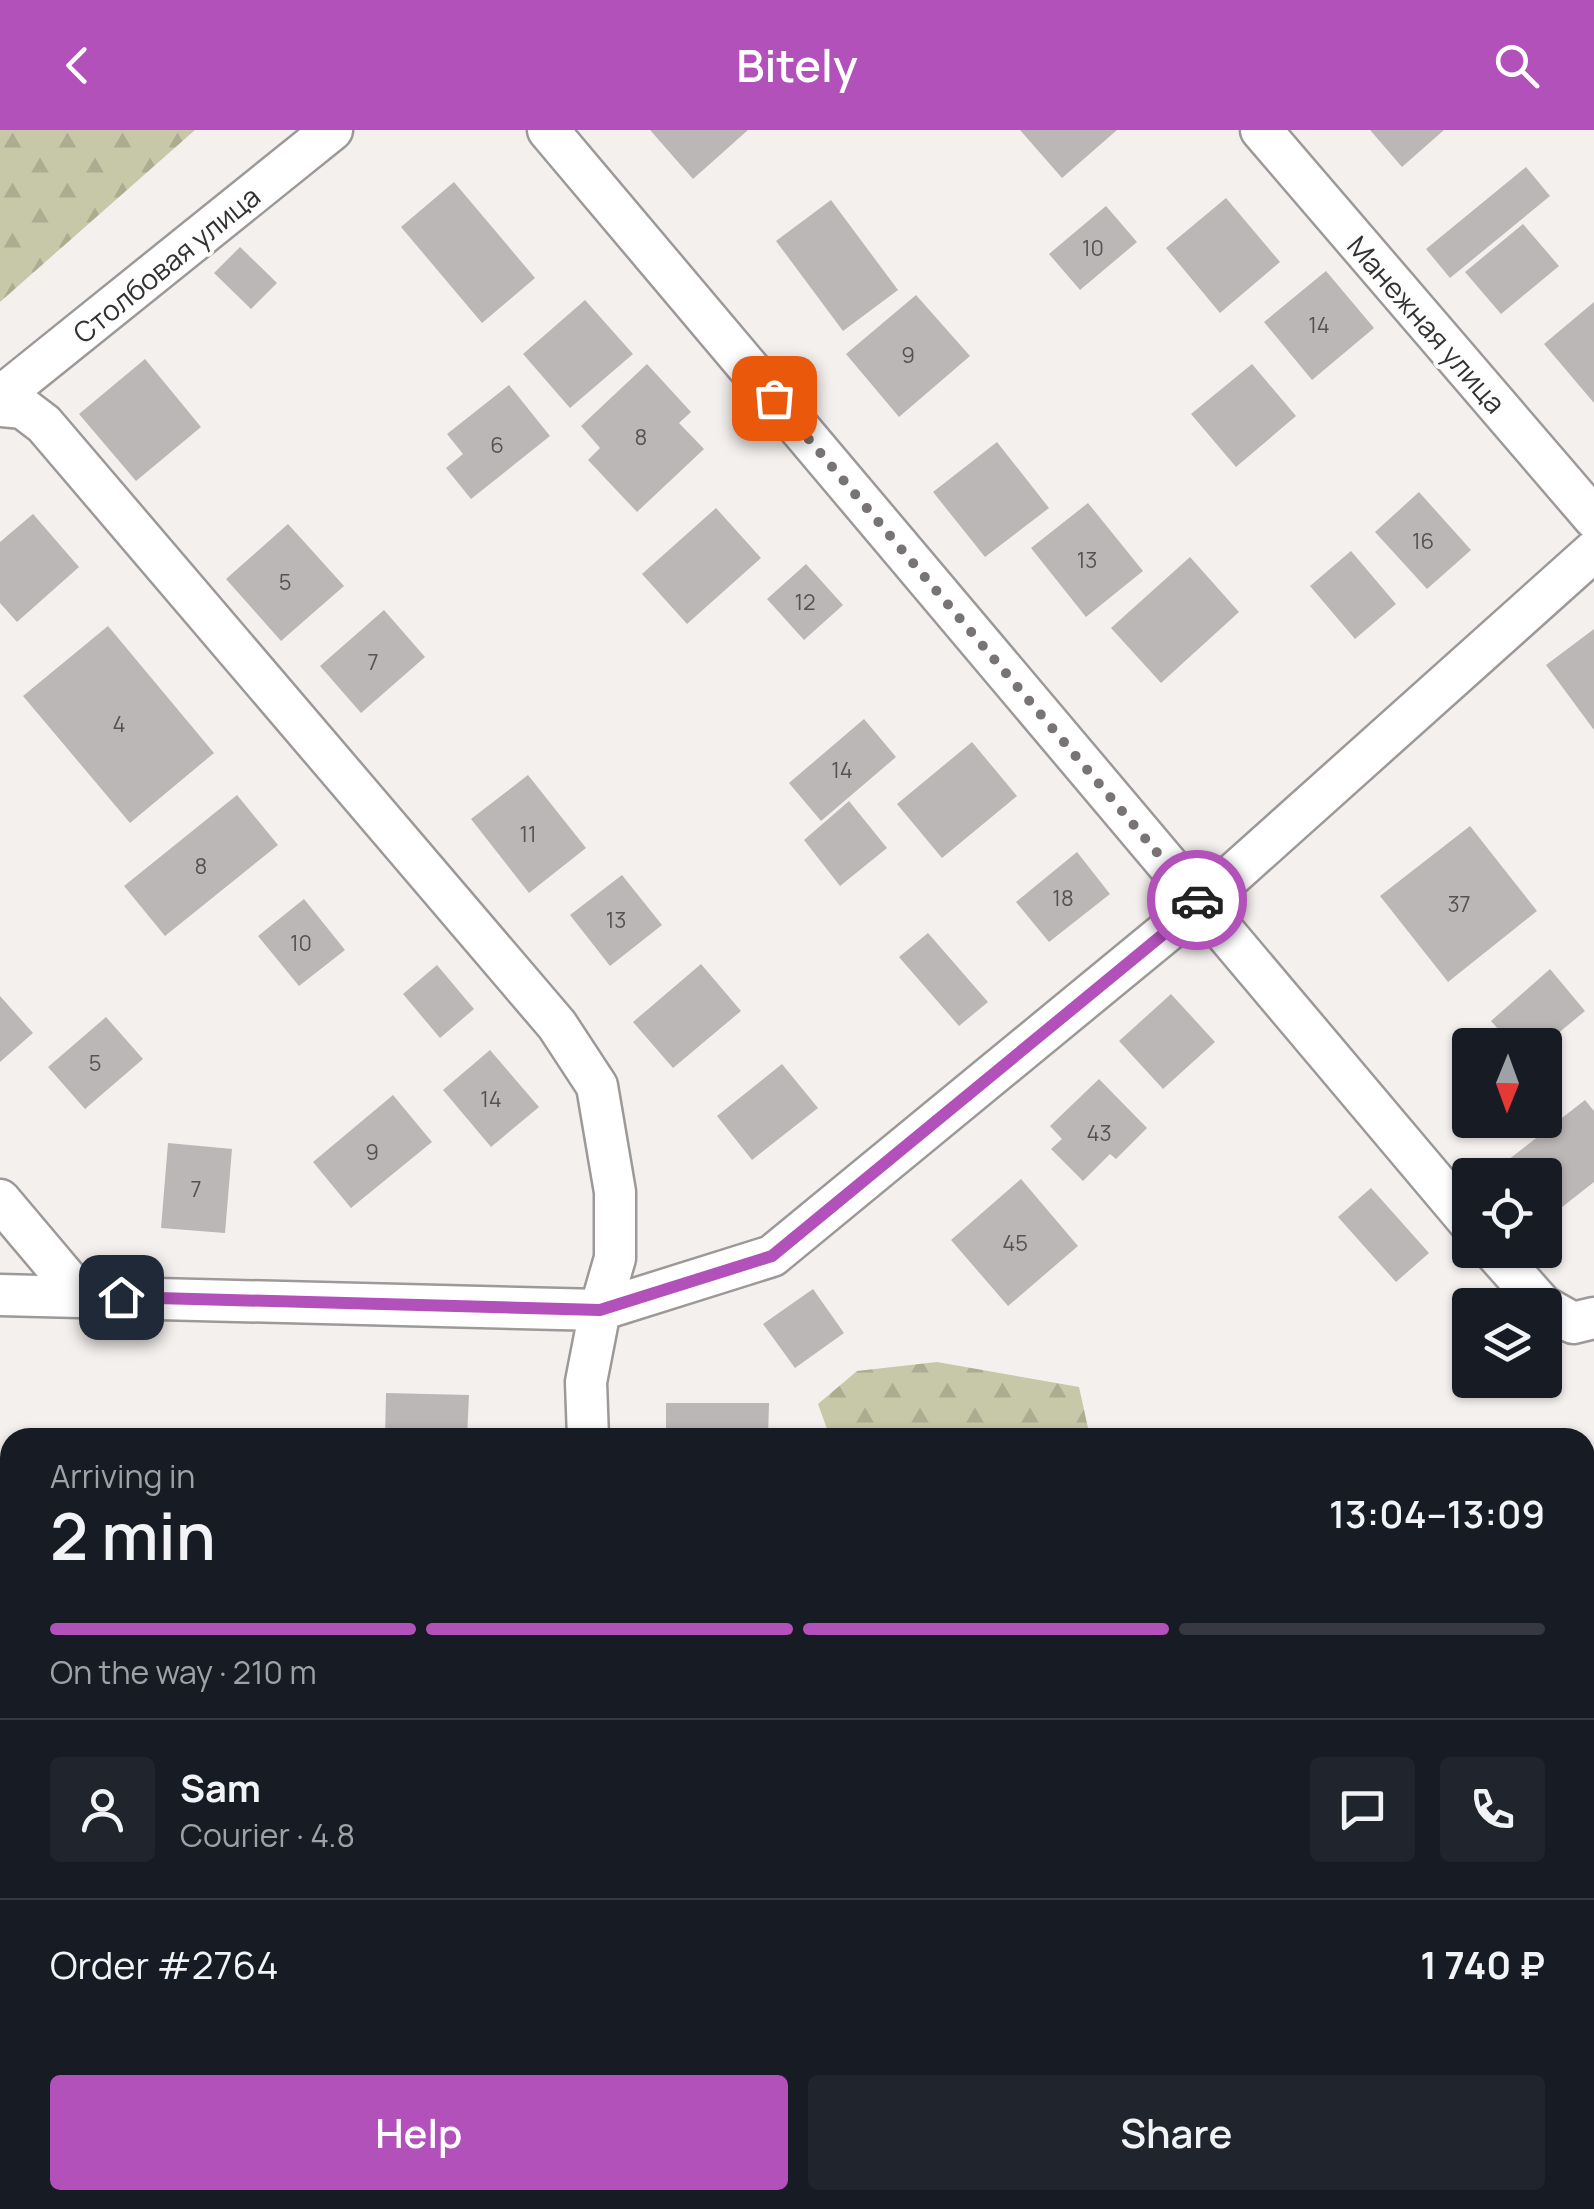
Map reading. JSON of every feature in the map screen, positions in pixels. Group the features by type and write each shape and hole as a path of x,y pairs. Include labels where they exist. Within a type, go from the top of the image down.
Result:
{"street":[{"name":"Столбовая улица","path":"0,397 332,130"},
{"path":"548,130 1452,1201"},
{"name":"Манежная улица","path":"1260,130 1594,518"},
{"path":"0,406 23,408 44,424 557,1025 597,1086 615,1192 615,1258 586,1382 588,1428"},
{"path":"0,1295 600,1310 772,1256 1200,904 1594,550"},
{"path":"0,1200 81,1296"},
{"path":"1513,1268 1564,1313"}],"green space":[{"path":"0,130 195,130 0,302"},
{"path":"937,1362 1079,1387 1088,1428 827,1428 818,1404 857,1371"}],"building":[{"path":"650,130 748,130 693,179"},
{"path":"1020,130 1117,130 1062,178"},
{"path":"1370,130 1444,130 1402,167"},
{"path":"1526,167 1550,196 1450,278 1426,249"},
{"path":"454,182 535,278 482,323 401,227"},
{"path":"1226,198 1280,262 1220,313 1166,248"},
{"path":"831,200 898,290 843,331 776,241"},
{"path":"1106,206 1137,242 1080,290 1049,254"},
{"path":"1523,224 1559,266 1501,314 1465,272"},
{"path":"240,247 277,283 251,309 214,273"},
{"path":"1326,271 1374,328 1312,380 1264,322"},
{"path":"916,295 970,356 899,417 846,354"},
{"path":"585,300 633,354 570,408 523,354"},
{"path":"1594,302 1594,403 1544,344"},
{"path":"145,359 201,427 136,481 79,414"},
{"path":"647,364 691,412 679,423 704,449 637,512 588,460 600,448 581,426"},
{"path":"1252,364 1296,416 1236,467 1191,414"},
{"path":"509,385 550,436 471,499 446,468 463,454 447,434"},
{"path":"997,442 1049,508 985,557 933,492"},
{"path":"1419,492 1471,550 1427,589 1375,532"},
{"path":"1088,503 1143,571 1086,617 1031,548"},
{"path":"716,508 761,558 687,624 642,574"},
{"path":"33,514 79,567 17,622 0,603 0,542"},
{"path":"288,524 344,586 281,641 226,579"},
{"path":"1351,551 1396,604 1355,639 1310,586"},
{"path":"1190,557 1239,612 1161,683 1111,628"},
{"path":"806,564 843,605 804,640 767,599"},
{"path":"384,610 425,657 361,713 320,666"},
{"path":"108,626 214,753 130,823 23,696"},
{"path":"1594,629 1594,730 1546,665"},
{"path":"864,719 896,757 821,821 789,783"},
{"path":"972,742 1017,796 942,858 897,804"},
{"path":"528,775 586,848 529,893 471,819"},
{"path":"237,795 278,845 165,936 124,886"},
{"path":"849,801 887,848 840,886 804,840"},
{"path":"1470,826 1537,911 1448,982 1380,896"},
{"path":"1077,852 1110,894 1049,942 1016,902"},
{"path":"622,875 662,925 610,966 570,915"},
{"path":"304,899 345,950 299,986 258,936"},
{"path":"928,933 988,1002 959,1026 899,957"},
{"path":"701,964 741,1011 673,1068 633,1022"},
{"path":"437,965 474,1009 440,1038 403,994"},
{"path":"1550,969 1585,1011 1562,1030 1497,1028 1491,1021"},
{"path":"1171,994 1215,1042 1163,1089 1119,1041"},
{"path":"0,996 33,1033 0,1062"},
{"path":"106,1017 143,1059 85,1109 48,1067"},
{"path":"490,1050 539,1107 491,1147 443,1090"},
{"path":"782,1064 818,1108 752,1160 717,1116"},
{"path":"1099,1079 1147,1128 1116,1159 1110,1154 1083,1181 1051,1149 1062,1139 1050,1126"},
{"path":"393,1095 432,1142 351,1208 313,1162"},
{"path":"1585,1100 1594,1111 1594,1182 1562,1207 1562,1158 1511,1158 1536,1138 1562,1138 1562,1118"},
{"path":"168,1143 232,1149 225,1233 161,1228"},
{"path":"1021,1179 1078,1246 1008,1306 951,1240"},
{"path":"1371,1188 1429,1253 1396,1282 1338,1217"},
{"path":"813,1289 844,1333 795,1368 763,1324"},
{"path":"386,1393 469,1395 467,1428 385,1428"},
{"path":"666,1403 769,1403 768,1428 666,1428"}],"way so far":[{"path":"774,398 1197,900"}],"route":[{"path":"121,1297 600,1310 772,1256 1200,904 1197,900"}]}
